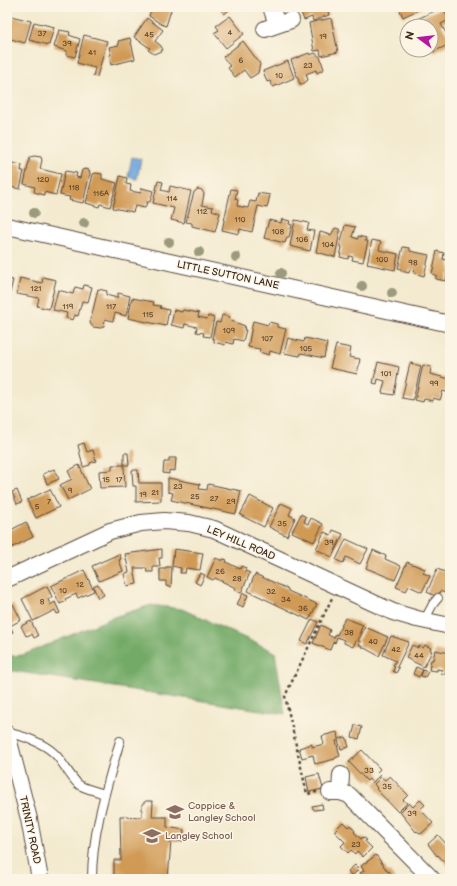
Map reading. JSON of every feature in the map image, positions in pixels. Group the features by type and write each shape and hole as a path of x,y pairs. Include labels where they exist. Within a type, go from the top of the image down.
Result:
{"street":[{"path":"271,7 278,24"},
{"name":"LITTLE SUTTON LANE","path":"7,226 450,324"},
{"name":"LEY HILL ROAD","path":"7,579 110,531 141,523 164,521 189,523 214,529 393,612 424,621 450,626"},
{"name":"TRINITY ROAD","path":"7,734 29,819 40,879"},
{"path":"341,775 335,792 349,795 432,879"}],"lane":[{"path":"424,621 438,598"},
{"path":"7,734 19,734 56,754 66,770 79,785 104,794"},
{"path":"92,879 92,858 104,794 120,741"}],"path":[{"path":"335,792 321,796 320,792 307,794 285,696 337,587"}],"green space":[{"path":"151,605 182,609 275,652 285,714 7,670 7,656 23,655 114,617"}],"water":[{"path":"132,157 141,159 137,179 128,177"}],"building":[{"path":"152,7 172,7 166,26 149,16"},
{"path":"219,7 233,7 224,14"},
{"path":"299,7 320,7 321,11 327,8 329,15 313,21 312,17 304,20"},
{"path":"424,7 403,17 399,8"},
{"path":"443,7 449,20 441,24 446,33 450,31 450,44 439,49 439,18 419,18"},
{"path":"11,16 31,21 25,43 7,38 7,30"},
{"path":"230,16 244,34 226,48 214,33 219,30 216,26"},
{"path":"147,18 163,30 155,41 163,50 154,54 148,50 150,48 134,37"},
{"path":"331,18 338,52 321,56 320,50 314,51 309,23"},
{"path":"34,22 54,27 49,45 29,40"},
{"path":"59,30 70,32 69,35 80,39 75,57 66,55 67,51 54,47"},
{"path":"84,35 107,41 97,77 93,76 95,68 77,63"},
{"path":"130,38 135,59 111,65 109,47 119,45 118,41"},
{"path":"243,41 260,64 258,73 250,78 244,70 235,77 228,68 230,66 223,57"},
{"path":"309,53 310,55 315,53 320,57 324,69 317,73 316,70 306,74 308,80 303,84 300,84 291,60"},
{"path":"288,61 294,78 273,87 270,81 267,82 263,71"},
{"path":"30,157 41,157 42,160 40,169 61,174 56,195 44,192 44,195 34,192 35,187 24,184"},
{"path":"7,162 22,165 21,171 24,171 20,189 7,186"},
{"path":"82,170 89,170 90,173 83,203 69,200 70,197 60,195 65,171 77,173 76,177 80,178"},
{"path":"93,174 102,174 102,179 117,183 110,207 100,204 99,207 86,203"},
{"path":"120,176 127,178 126,184 131,185 130,191 141,193 142,188 153,191 150,202 147,202 145,208 135,206 133,212 113,208"},
{"path":"158,181 163,182 161,190 169,192 170,186 191,191 184,223 171,220 174,208 153,203"},
{"path":"198,189 202,190 204,194 202,205 213,207 212,210 220,213 215,232 192,226 192,223 186,222 194,192"},
{"path":"231,189 237,190 235,199 238,200 237,206 248,208 250,201 256,202 258,193 270,195 267,208 258,206 252,232 240,229 239,234 222,230"},
{"path":"282,219 290,221 289,224 292,225 289,237 287,237 285,243 264,238 269,220 281,223"},
{"path":"295,220 309,223 307,230 314,231 310,251 290,246"},
{"path":"345,225 355,227 352,237 358,239 358,236 366,238 365,241 368,241 363,262 352,260 353,257 349,256 348,259 340,257 342,247 340,247"},
{"path":"335,228 339,229 340,232 335,257 316,252 320,232 331,235"},
{"path":"372,240 381,242 379,250 398,254 395,270 367,264"},
{"path":"403,247 410,248 410,251 429,255 424,276 414,273 415,270 410,269 409,273 401,271 401,269 398,268"},
{"path":"437,251 444,253 443,259 450,261 450,275 447,274 446,281 436,279 436,275 432,274"},
{"path":"43,277 56,280 49,309 37,306 39,298 17,294 20,278 42,283"},
{"path":"7,279 13,280 10,293 7,292"},
{"path":"84,285 92,287 88,302 82,301 78,316 75,315 73,320 66,318 67,313 53,310 58,290 73,294 75,287 83,289"},
{"path":"98,289 107,291 106,295 117,298 118,293 130,296 126,316 115,313 113,321 105,319 104,326 101,328 93,327 90,323"},
{"path":"132,298 154,302 153,305 161,306 160,308 169,310 166,326 128,318"},
{"path":"174,310 199,313 198,317 207,319 208,316 214,318 210,337 203,336 204,333 196,332 197,327 185,324 184,328 171,325"},
{"path":"222,315 230,317 229,320 245,326 244,330 246,330 243,341 234,339 233,344 226,342 225,345 214,342 214,339 212,338 216,322 220,323"},
{"path":"253,321 268,325 269,322 277,324 277,327 286,329 280,354 270,351 269,355 259,352 260,349 248,347"},
{"path":"288,338 304,342 305,338 327,343 324,358 301,353 300,356 284,353"},
{"path":"336,345 351,348 349,357 360,359 357,374 330,368"},
{"path":"378,362 399,367 394,395 382,393 385,381 378,379 377,384 373,383"},
{"path":"410,363 421,366 413,400 402,398"},
{"path":"423,365 431,367 430,374 450,379 449,393 443,391 440,400 433,398 433,401 424,399 423,402 415,400"},
{"path":"84,443 87,452 93,450 96,461 83,467 78,445"},
{"path":"124,453 128,453 129,465 124,465"},
{"path":"169,458 176,458 175,471 169,470 169,474 163,473 164,462 169,462"},
{"path":"79,465 90,489 68,500 60,485 72,479 68,471"},
{"path":"112,465 124,465 125,487 100,488 99,471 112,470"},
{"path":"54,469 59,479 47,484 43,474"},
{"path":"132,470 138,470 139,483 161,483 161,501 136,502 136,486 133,486"},
{"path":"168,478 200,484 199,489 207,490 208,484 241,491 236,514 171,500 173,493 168,492"},
{"path":"50,489 59,507 36,518 27,500"},
{"path":"17,490 22,502 17,504 12,492"},
{"path":"250,496 273,508 264,527 240,515"},
{"path":"281,503 292,508 289,515 295,518 287,536 269,527"},
{"path":"301,514 306,517 304,522 308,524 311,518 323,524 314,542 292,532"},
{"path":"26,522 33,537 11,548 7,540 7,532"},
{"path":"333,530 343,534 332,557 316,549 324,532 331,535"},
{"path":"346,539 368,549 360,564 346,557 343,563 336,560"},
{"path":"162,549 162,558 159,558 160,567 153,567 153,572 147,572 146,568 134,568 137,584 127,586 124,574 129,572 125,554"},
{"path":"174,549 203,553 200,570 186,568 185,573 180,573 181,568 172,566"},
{"path":"373,550 386,556 385,559 401,566 395,580 366,568"},
{"path":"119,554 121,559 119,560 123,571 99,581 92,566"},
{"path":"216,558 220,560 227,560 226,562 240,569 241,566 246,568 245,571 250,573 241,593 235,590 236,588 215,578 213,580 207,577"},
{"path":"407,562 425,569 423,573 430,576 422,592 409,586 406,591 396,587"},
{"path":"166,567 172,567 171,587 166,586 166,581 160,581 160,569 166,569"},
{"path":"437,569 448,573 446,578 450,580 450,595 440,591 437,597 427,592"},
{"path":"84,570 94,591 78,598 76,594 65,599 66,601 60,604 51,586"},
{"path":"200,573 205,575 200,585 195,582"},
{"path":"255,574 317,604 309,620 248,591"},
{"path":"98,584 104,595 98,598 93,586"},
{"path":"47,586 52,597 48,599 50,605 55,602 60,613 57,614 55,610 33,621 22,599"},
{"path":"243,593 248,595 243,607 237,604"},
{"path":"13,604 21,620 10,626 13,632 7,635 7,607"},
{"path":"345,618 363,625 353,647 344,643 344,640 337,637 330,650 313,643 321,625 330,630 328,635 334,638"},
{"path":"312,619 318,622 307,644 301,641"},
{"path":"31,621 38,636 34,638 32,634 26,636 21,626"},
{"path":"365,627 388,637 379,656 359,645 361,642 358,641"},
{"path":"391,636 409,642 397,667 399,668 396,673 393,671 395,666 393,665 396,661 383,655"},
{"path":"412,645 418,648 419,646 423,648 425,645 431,648 430,650 432,651 424,667 406,658"},
{"path":"435,650 450,653 450,672 448,672 448,675 441,673 442,670 429,670"},
{"path":"416,667 423,670 419,677 413,674"},
{"path":"423,670 428,672 425,677 421,676"},
{"path":"355,725 362,727 359,739 352,737"},
{"path":"337,732 338,739 346,737 349,747 341,749 338,740 336,741 340,756 335,759 315,764 313,755 302,758 299,748 312,744 312,747 324,744 322,736"},
{"path":"362,750 380,769 377,772 380,775 372,783 369,779 367,781 349,762"},
{"path":"319,774 323,789 309,792 306,777"},
{"path":"390,776 408,795 403,800 407,803 398,812 376,789 377,788 374,784 381,777 385,780"},
{"path":"420,800 425,805 420,809 433,823 421,834 417,831 416,832 400,812 409,803 413,807"},
{"name":"Langley School","path":"146,801 152,801 153,803 152,817 167,817 167,827 184,830 183,841 171,841 168,879 114,879 114,860 121,860 120,816 142,817 142,804"},
{"path":"322,804 323,809 314,810 312,806"},
{"path":"343,822 348,827 350,825 361,839 363,837 367,840 365,841 372,848 363,857 357,851 355,854 351,850 348,853 341,846 345,842 334,831"},
{"path":"438,835 450,848 449,867 438,855 437,856 428,844"},
{"path":"376,855 395,879 364,879 360,873 364,871 361,866"},
{"path":"355,865 359,869 352,876 348,871"}],"place":[{"name":"Coppice & Langley School","path":"175,812"},
{"name":"Langley School","path":"152,836"}]}
